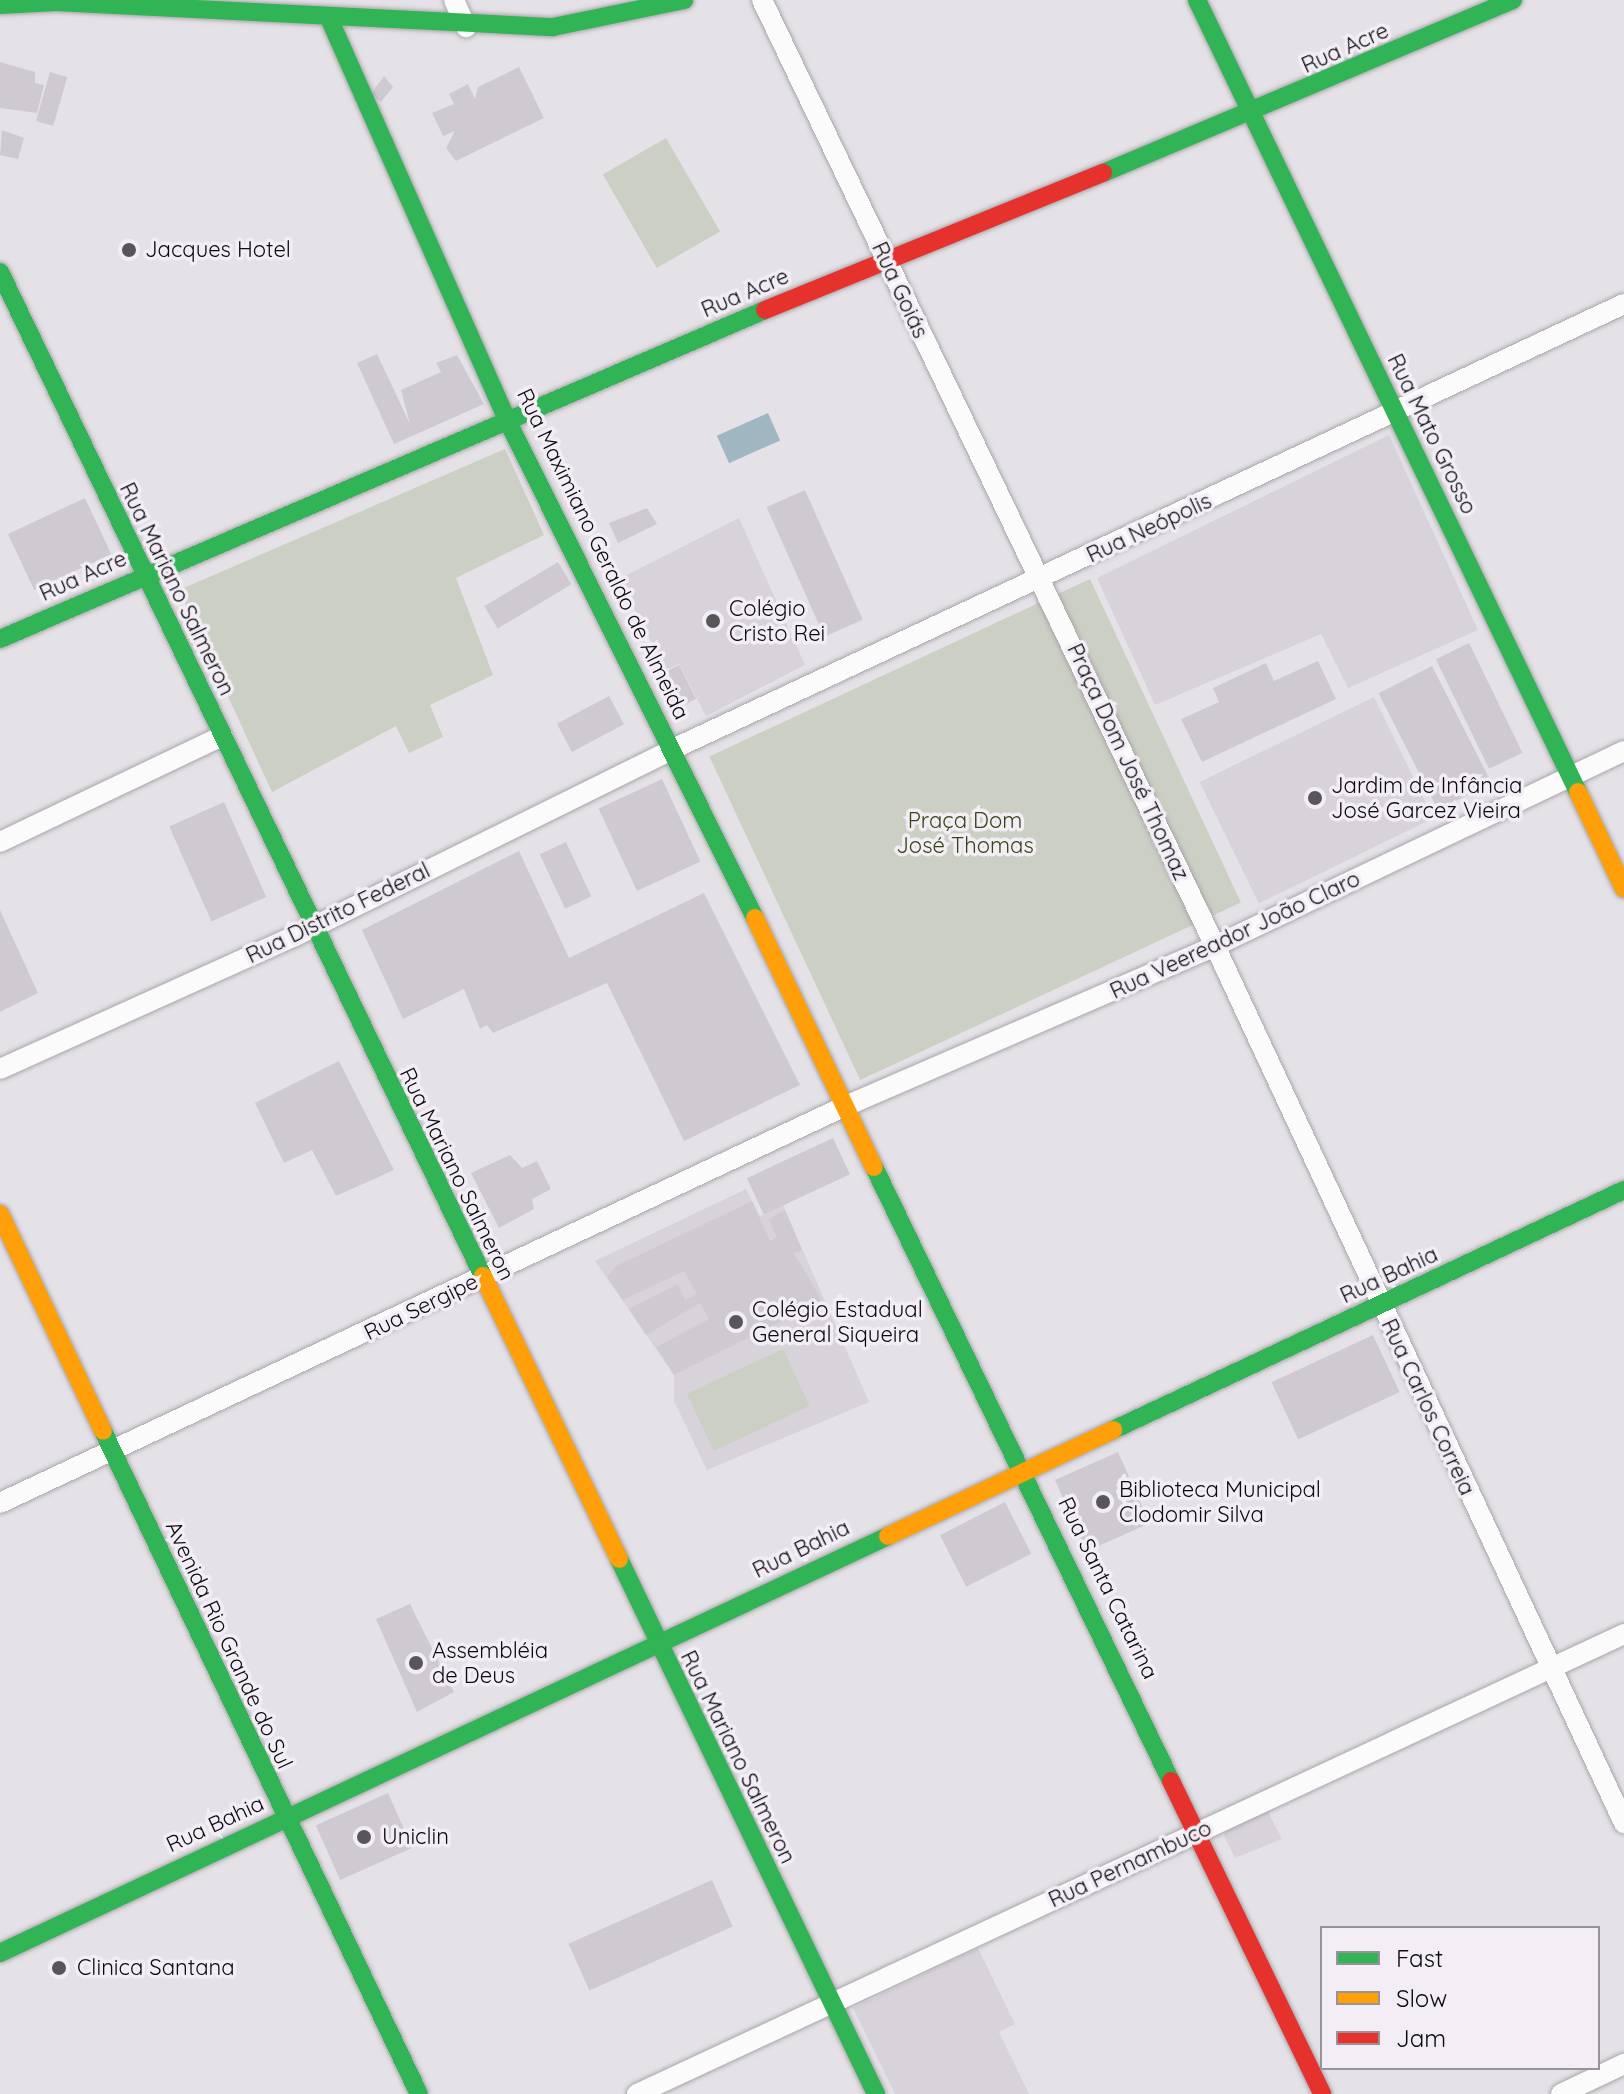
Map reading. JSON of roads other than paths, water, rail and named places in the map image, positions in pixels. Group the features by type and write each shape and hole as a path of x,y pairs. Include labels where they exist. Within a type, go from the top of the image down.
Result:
{"main road":[{"path":"0,5 56,1 112,7 466,27 553,27 684,0"},
{"name":"Rua Mato Grosso","path":"1197,0 1624,889"},
{"name":"Rua Acre","path":"0,639 885,258 1251,115 1503,2"},
{"name":"Rua Maximiano Geraldo de Almeida","path":"329,18 508,422 673,749 841,1108"},
{"name":"Rua Mariano Salmeron","path":"0,272 143,575 876,2094"},
{"name":"Rua Santa Catarina","path":"841,1108 1023,1469 1322,2094"},
{"name":"Rua Bahia","path":"0,1953 285,1817 658,1646 1023,1469 1624,1190"},
{"name":"Avenida Rio Grande do Sul","path":"0,1214 419,2094"}],"street":[{"path":"454,0 466,27"},
{"name":"Rua Goiás","path":"762,0 1041,578"},
{"name":"Rua Neópolis","path":"673,749 1396,414 1624,304"},
{"name":"Praça Dom José Thomaz","path":"1041,578 1215,946"},
{"path":"0,842 222,736"},
{"name":"Rua Distrito Federal","path":"0,1069 312,926 673,749"},
{"name":"Rua Veereador João Claro","path":"841,1108 1215,946 1624,751"},
{"name":"Rua Carlos Correia","path":"1215,946 1549,1671 1624,1823"},
{"name":"Rua Sergipe","path":"0,1503 841,1108"},
{"name":"Rua Pernambuco","path":"637,2094 1624,1634"},
{"path":"1561,2094 1624,2064"}],"water":[{"path":"768,413 780,440 729,463 717,436"}],"place":[{"name":"Jacques Hotel","path":"129,250"},
{"name":"Colégio Cristo Rei","path":"713,621"},
{"name":"Jardim de Infância José Garcez Vieira","path":"1315,798"},
{"name":"Colégio Estadual General Siqueira","path":"736,1322"},
{"name":"Biblioteca Municipal Clodomir Silva","path":"1103,1502"},
{"name":"Assembléia de Deus","path":"416,1663"},
{"name":"Uniclin","path":"364,1837"},
{"name":"Clinica Santana","path":"59,1968"}],"park label":[{"name":"Praça Dom José Thomas","path":"965,832"}]}
